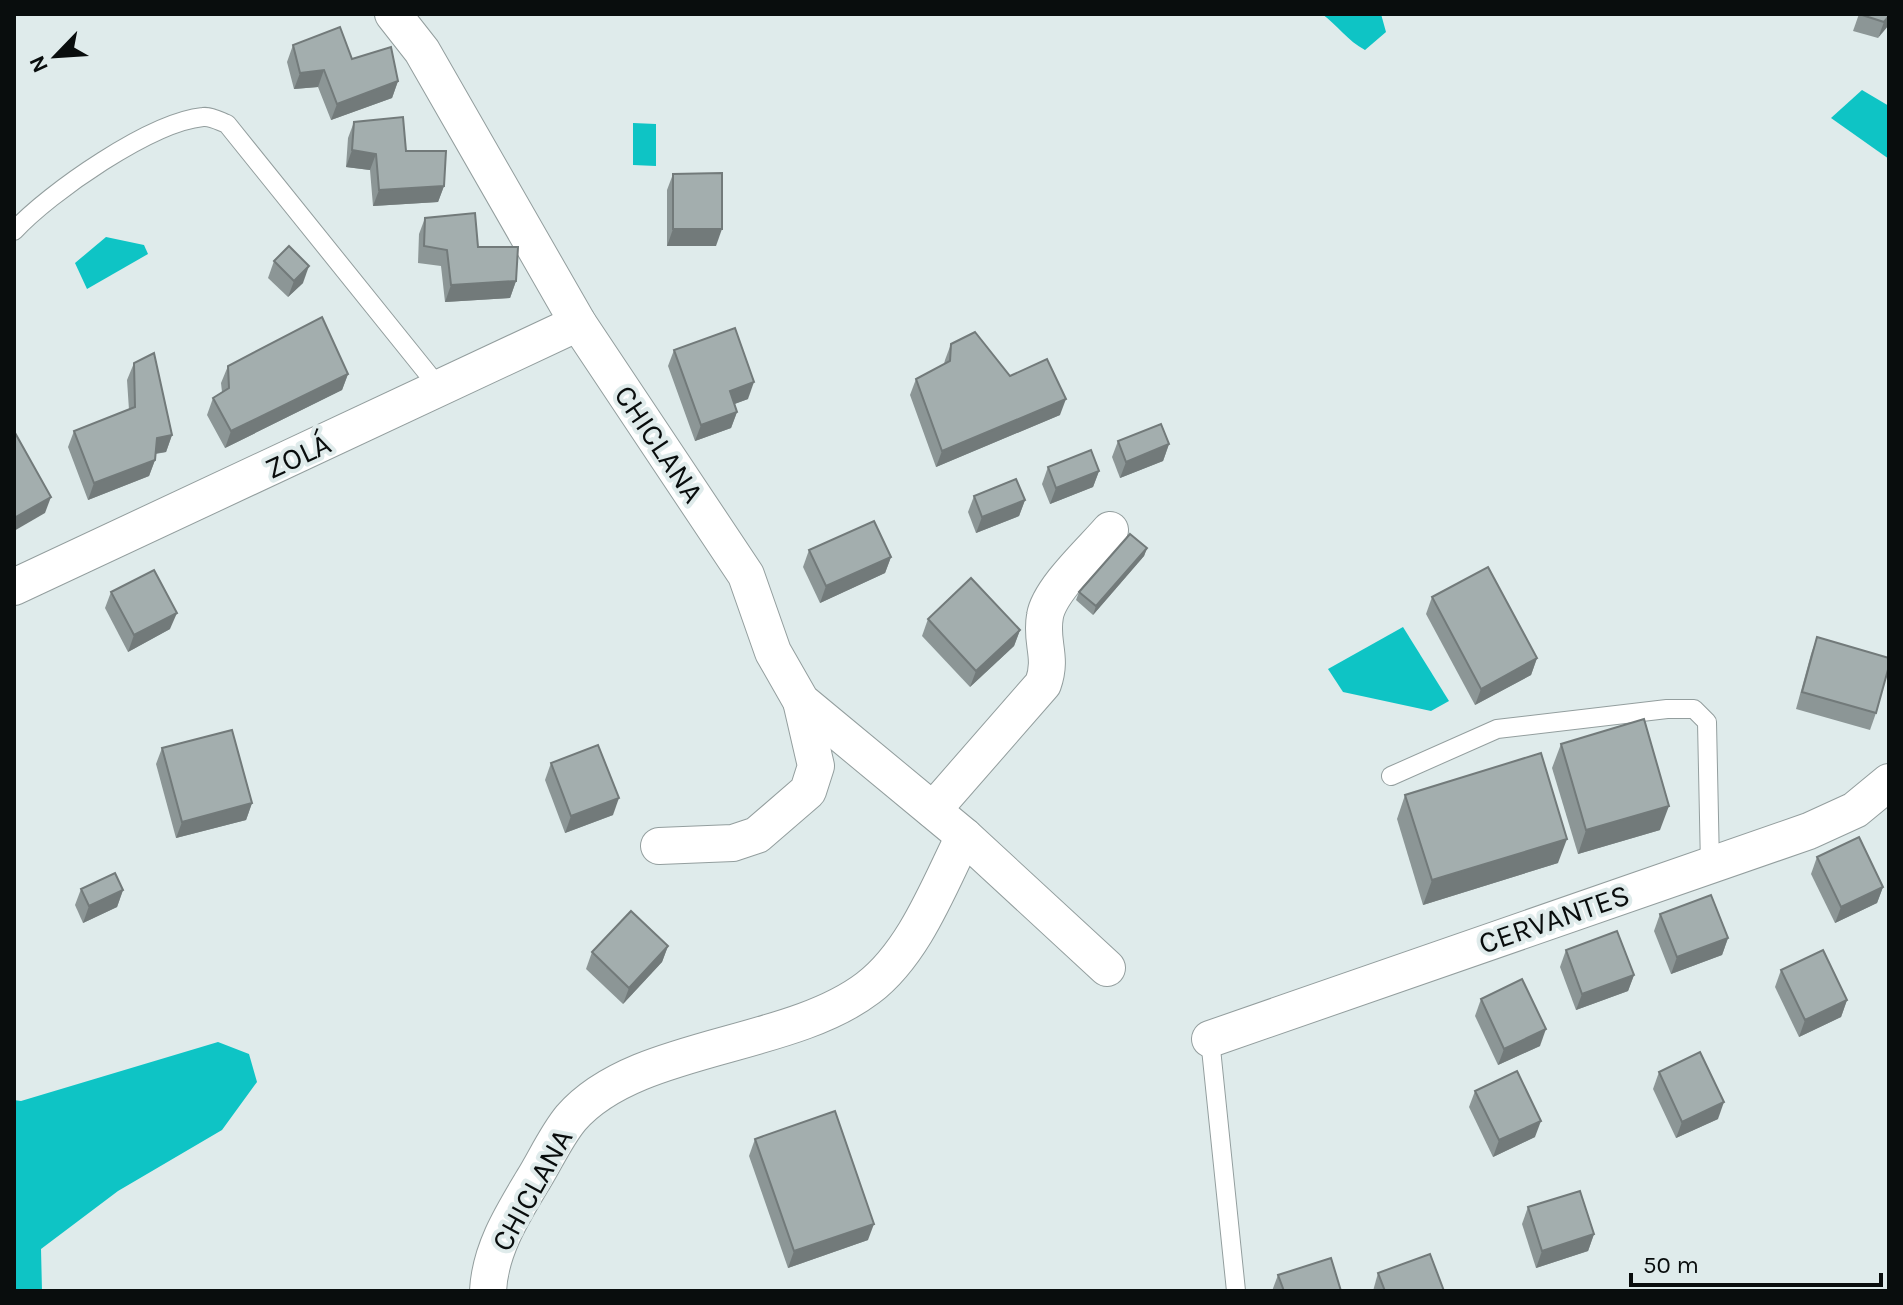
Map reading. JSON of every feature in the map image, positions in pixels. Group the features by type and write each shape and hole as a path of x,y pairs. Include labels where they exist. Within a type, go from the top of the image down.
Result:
{"street":[{"name":"CHICLANA","path":"394,14 422,51 578,323 746,575 773,652 801,701 964,836 1107,968"},
{"name":"ZOLÁ","path":"15,586 441,390 578,323"},
{"path":"933,810 1043,684 1050,665 1043,638 1045,613 1051,599 1110,530"},
{"path":"659,846 733,843 757,835 808,791 816,766 801,701"},
{"name":"CERVANTES","path":"1210,1039 1832,820 1855,810 1889,782"},
{"name":"CHICLANA","path":"488,1291 489,1270 510,1218 571,1119 602,1092 637,1074 827,1013 870,987 904,948 964,836"}],"lane":[{"path":"14,231 62,187 173,123 207,116 227,124 441,390"},
{"path":"1391,776 1497,729 1667,709 1694,709 1707,722 1710,865"},
{"path":"1210,1039 1236,1291"}],"water":[{"path":"1322,14 1381,14 1386,32 1365,50"},
{"path":"1862,90 1889,106 1889,159 1831,118"},
{"path":"633,123 656,124 656,166 633,165"},
{"path":"106,237 144,245 148,254 87,289 75,263"},
{"path":"1403,627 1449,701 1431,711 1343,692 1328,669"},
{"path":"218,1042 249,1054 257,1082 222,1130 118,1191 41,1249 42,1291 14,1291 14,1100 21,1101"}],"building":[{"path":"1859,14 1889,14 1889,16 1884,22"},
{"path":"340,27 352,59 391,47 398,81 337,104 324,70 300,73 293,45"},
{"path":"403,117 406,151 446,151 444,186 379,190 376,154 352,150 354,122"},
{"path":"722,173 722,229 673,229 673,174"},
{"path":"475,213 478,247 518,247 516,281 451,285 447,250 424,246 425,218"},
{"path":"289,246 309,266 294,281 274,261"},
{"path":"322,317 348,374 231,431 213,398 229,388 228,366"},
{"path":"735,328 754,382 730,391 737,412 701,425 674,350"},
{"path":"975,332 1010,376 1047,359 1066,399 942,451 916,379 950,361 951,344"},
{"path":"154,353 172,435 157,438 155,460 94,483 74,431 135,407 134,363"},
{"path":"1161,424 1169,444 1126,462 1118,441"},
{"path":"14,431 51,497 14,518"},
{"path":"1091,450 1099,471 1056,488 1048,467"},
{"path":"1016,479 1025,500 982,517 974,496"},
{"path":"874,521 891,557 826,586 809,550"},
{"path":"1130,534 1147,548 1096,606 1079,592"},
{"path":"1488,567 1537,658 1481,689 1432,597"},
{"path":"154,570 177,613 134,635 111,592"},
{"path":"971,578 1020,630 976,671 928,619"},
{"path":"1817,637 1889,658 1876,713 1802,692"},
{"path":"1644,719 1669,806 1586,830 1561,744"},
{"path":"232,730 252,803 182,822 162,748"},
{"path":"598,745 619,798 571,816 551,763"},
{"path":"1541,753 1567,839 1432,880 1405,795"},
{"path":"1859,837 1883,887 1841,907 1817,857"},
{"path":"115,873 123,890 89,906 81,889"},
{"path":"1711,895 1728,938 1677,957 1660,914"},
{"path":"631,911 668,946 629,988 592,952"},
{"path":"1617,931 1634,975 1582,994 1566,950"},
{"path":"1823,950 1847,1000 1805,1020 1781,970"},
{"path":"1522,979 1546,1029 1504,1049 1481,999"},
{"path":"1700,1052 1724,1102 1682,1122 1659,1072"},
{"path":"1517,1071 1541,1121 1499,1140 1475,1091"},
{"path":"835,1111 874,1224 794,1251 755,1139"},
{"path":"1580,1191 1594,1234 1542,1251 1528,1207"},
{"path":"1430,1254 1444,1291 1385,1291 1378,1273"},
{"path":"1331,1258 1341,1291 1284,1291 1278,1275"}]}
